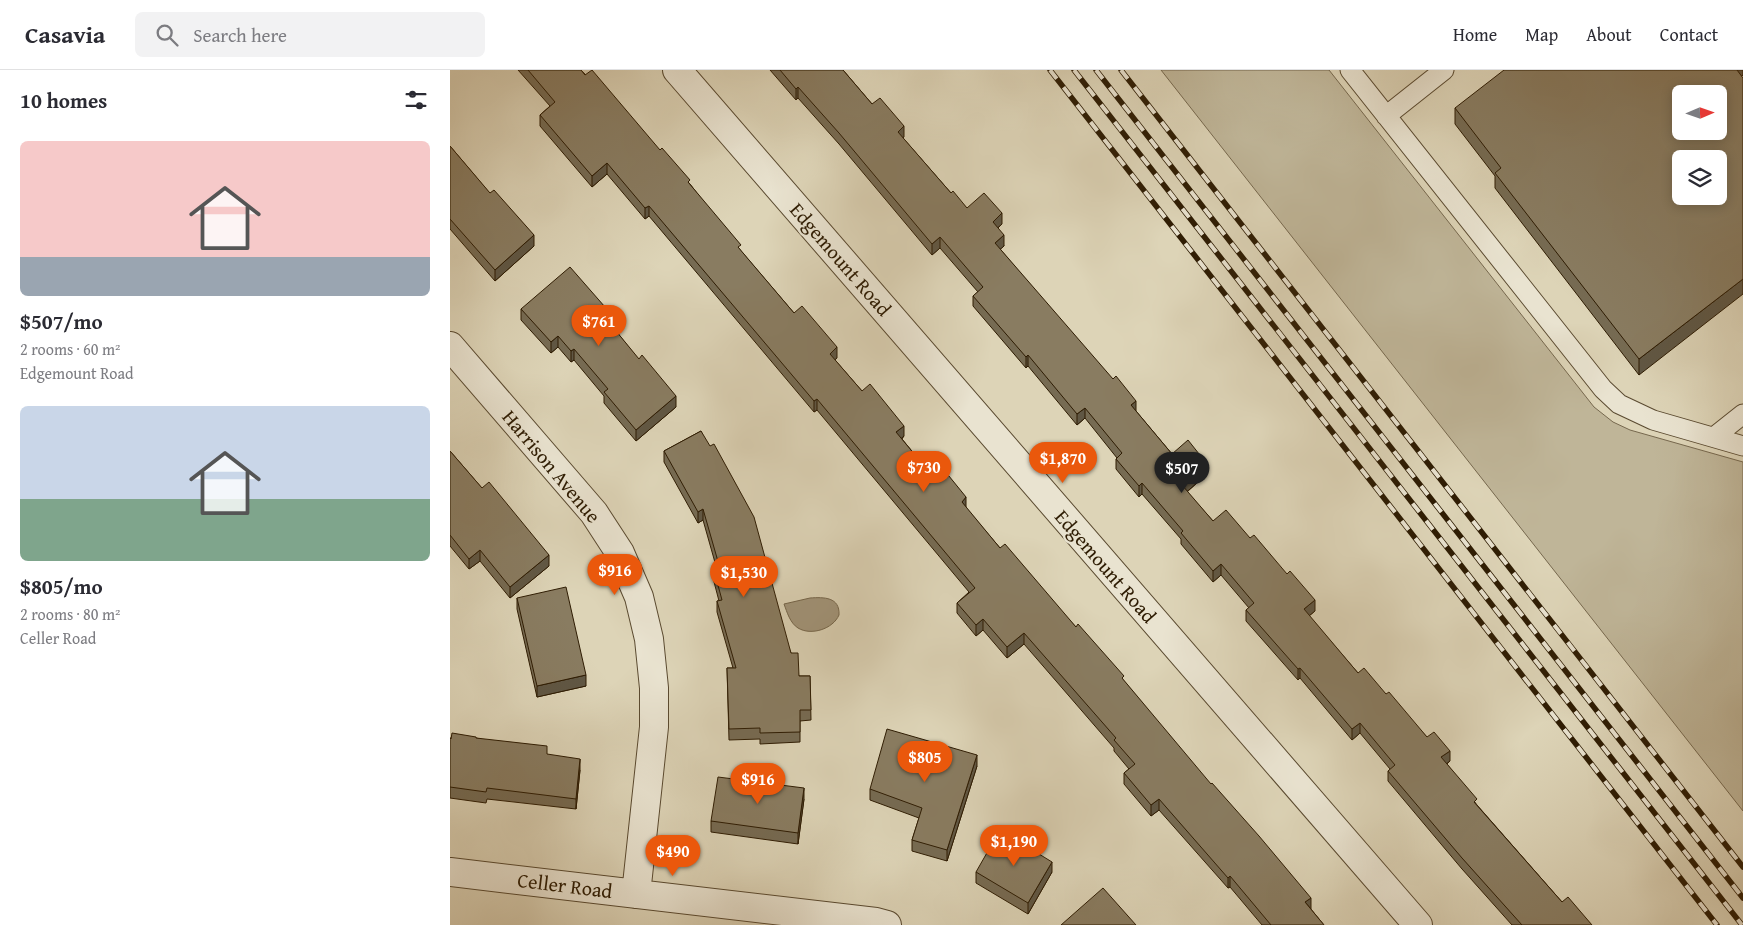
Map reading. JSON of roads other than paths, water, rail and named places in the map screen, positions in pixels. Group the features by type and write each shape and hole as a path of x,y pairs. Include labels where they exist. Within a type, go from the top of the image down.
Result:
{"street":[{"name":"Edgemount Road","path":"677,70 1418,925"},
{"name":"Harrison Avenue","path":"450,346 594,513 620,553 638,597 649,639 654,688 654,718 636,894"},
{"name":"Celler Road","path":"450,872 876,922 888,925"}],"lane":[{"path":"1350,70 1603,390 1619,404 1652,420 1743,446"},
{"path":"1386,116 1444,70"},
{"path":"1714,437 1743,414"}],"railway":[{"path":"1050,70 1717,925"},
{"path":"1074,70 1742,925"},
{"path":"1096,70 1743,898"},
{"path":"1121,70 1743,867"}]}
